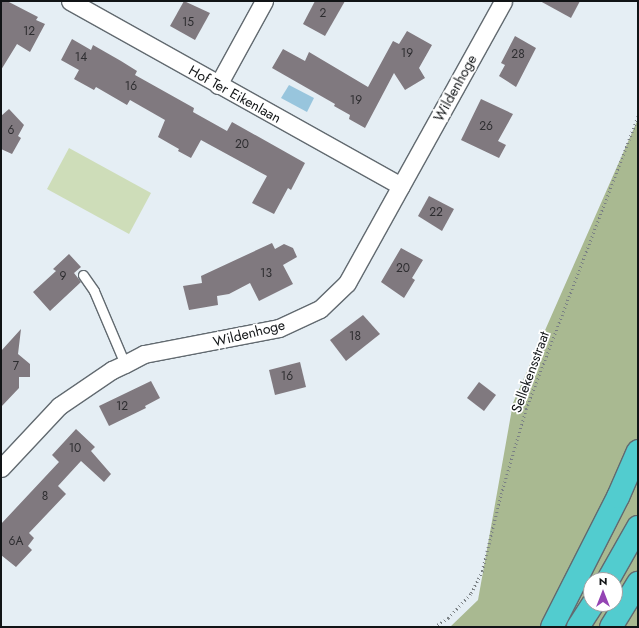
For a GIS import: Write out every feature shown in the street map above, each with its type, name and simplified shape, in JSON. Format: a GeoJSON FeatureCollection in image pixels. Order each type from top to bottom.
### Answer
{"type":"FeatureCollection","features":[{"type":"Feature","properties":{"kind":"highway"},"geometry":{"type":"LineString","coordinates":[[552,627],[618,497],[638,450]]}},
{"type":"Feature","properties":{"kind":"highway"},"geometry":{"type":"LineString","coordinates":[[613,572],[638,527]]}},
{"type":"Feature","properties":{"kind":"highway"},"geometry":{"type":"LineString","coordinates":[[611,627],[638,583]]}},
{"type":"Feature","properties":{"kind":"highway"},"geometry":{"type":"LineString","coordinates":[[578,627],[588,612]]}},
{"type":"Feature","properties":{"kind":"street","name":"Hof Ter Eikenlaan"},"geometry":{"type":"LineString","coordinates":[[70,1],[401,186]]}},
{"type":"Feature","properties":{"kind":"street"},"geometry":{"type":"LineString","coordinates":[[218,85],[264,1]]}},
{"type":"Feature","properties":{"kind":"street","name":"Wildenhoge"},"geometry":{"type":"LineString","coordinates":[[1,468],[60,406],[112,370],[144,354],[279,328],[320,309],[347,283],[503,1]]}},
{"type":"Feature","properties":{"kind":"lane"},"geometry":{"type":"LineString","coordinates":[[83,275],[94,291],[125,364]]}},
{"type":"Feature","properties":{"kind":"path","name":"Sellekensstraat"},"geometry":{"type":"LineString","coordinates":[[434,627],[448,618],[471,593],[482,571],[501,494],[526,409],[638,115]]}},
{"type":"Feature","properties":{"kind":"green space"},"geometry":{"type":"Polygon","coordinates":[[[638,119],[638,627],[450,627],[478,600],[513,403],[638,119]]]}},
{"type":"Feature","properties":{"kind":"green space"},"geometry":{"type":"Polygon","coordinates":[[[69,148],[151,193],[129,234],[47,189],[69,148]]]}},
{"type":"Feature","properties":{"kind":"water"},"geometry":{"type":"Polygon","coordinates":[[[289,85],[314,98],[307,112],[281,98],[289,85]]]}},
{"type":"Feature","properties":{"kind":"building"},"geometry":{"type":"Polygon","coordinates":[[[1,1],[7,1],[38,17],[36,20],[45,24],[30,52],[17,44],[1,70],[1,1]]]}},
{"type":"Feature","properties":{"kind":"building"},"geometry":{"type":"Polygon","coordinates":[[[184,1],[210,13],[195,40],[170,26],[184,1]]]}},
{"type":"Feature","properties":{"kind":"building"},"geometry":{"type":"Polygon","coordinates":[[[315,1],[345,1],[325,36],[303,24],[315,1]]]}},
{"type":"Feature","properties":{"kind":"building"},"geometry":{"type":"Polygon","coordinates":[[[540,1],[580,1],[571,18],[540,1]]]}},
{"type":"Feature","properties":{"kind":"building"},"geometry":{"type":"Polygon","coordinates":[[[407,31],[432,45],[419,68],[425,78],[405,90],[394,73],[365,128],[349,119],[350,115],[334,106],[335,104],[272,68],[283,49],[305,61],[309,52],[368,87],[393,41],[399,44],[407,31]]]}},
{"type":"Feature","properties":{"kind":"building"},"geometry":{"type":"Polygon","coordinates":[[[515,36],[536,48],[516,87],[499,76],[505,65],[501,63],[515,36]]]}},
{"type":"Feature","properties":{"kind":"building"},"geometry":{"type":"Polygon","coordinates":[[[72,39],[91,50],[93,45],[121,61],[137,71],[135,75],[194,108],[193,112],[227,131],[232,122],[305,163],[291,190],[288,188],[274,214],[252,203],[267,176],[201,140],[191,158],[158,137],[165,120],[130,100],[127,105],[96,87],[94,90],[74,79],[79,70],[61,60],[72,39]]]}},
{"type":"Feature","properties":{"kind":"building"},"geometry":{"type":"Polygon","coordinates":[[[481,99],[513,114],[498,141],[506,145],[499,158],[461,140],[481,99]]]}},
{"type":"Feature","properties":{"kind":"building"},"geometry":{"type":"Polygon","coordinates":[[[9,109],[24,125],[18,136],[21,138],[12,154],[1,149],[1,116],[9,109]]]}},
{"type":"Feature","properties":{"kind":"building"},"geometry":{"type":"Polygon","coordinates":[[[429,196],[454,209],[442,231],[418,216],[429,196]]]}},
{"type":"Feature","properties":{"kind":"building"},"geometry":{"type":"Polygon","coordinates":[[[272,243],[275,249],[284,244],[293,248],[297,257],[283,265],[293,284],[259,301],[250,283],[229,294],[217,296],[218,305],[189,310],[183,286],[202,283],[201,276],[272,243]]]}},
{"type":"Feature","properties":{"kind":"building"},"geometry":{"type":"Polygon","coordinates":[[[401,248],[423,260],[412,278],[415,280],[404,298],[381,282],[401,248]]]}},
{"type":"Feature","properties":{"kind":"building"},"geometry":{"type":"Polygon","coordinates":[[[69,254],[81,267],[74,273],[81,282],[50,311],[33,292],[56,271],[53,269],[69,254]]]}},
{"type":"Feature","properties":{"kind":"building"},"geometry":{"type":"Polygon","coordinates":[[[363,315],[380,334],[346,361],[330,340],[363,315]]]}},
{"type":"Feature","properties":{"kind":"building"},"geometry":{"type":"Polygon","coordinates":[[[21,329],[18,354],[30,364],[30,377],[19,377],[19,388],[1,407],[1,351],[21,329]]]}},
{"type":"Feature","properties":{"kind":"building"},"geometry":{"type":"Polygon","coordinates":[[[300,362],[306,387],[275,395],[269,370],[300,362]]]}},
{"type":"Feature","properties":{"kind":"building"},"geometry":{"type":"Polygon","coordinates":[[[151,381],[160,398],[145,406],[146,408],[109,426],[99,406],[151,381]]]}},
{"type":"Feature","properties":{"kind":"building"},"geometry":{"type":"Polygon","coordinates":[[[479,382],[496,395],[484,411],[467,398],[479,382]]]}},
{"type":"Feature","properties":{"kind":"building"},"geometry":{"type":"Polygon","coordinates":[[[76,429],[95,447],[91,451],[111,474],[104,482],[81,461],[58,486],[66,494],[29,533],[34,538],[28,546],[32,550],[16,567],[1,555],[1,524],[59,462],[52,455],[76,429]]]}}]}
